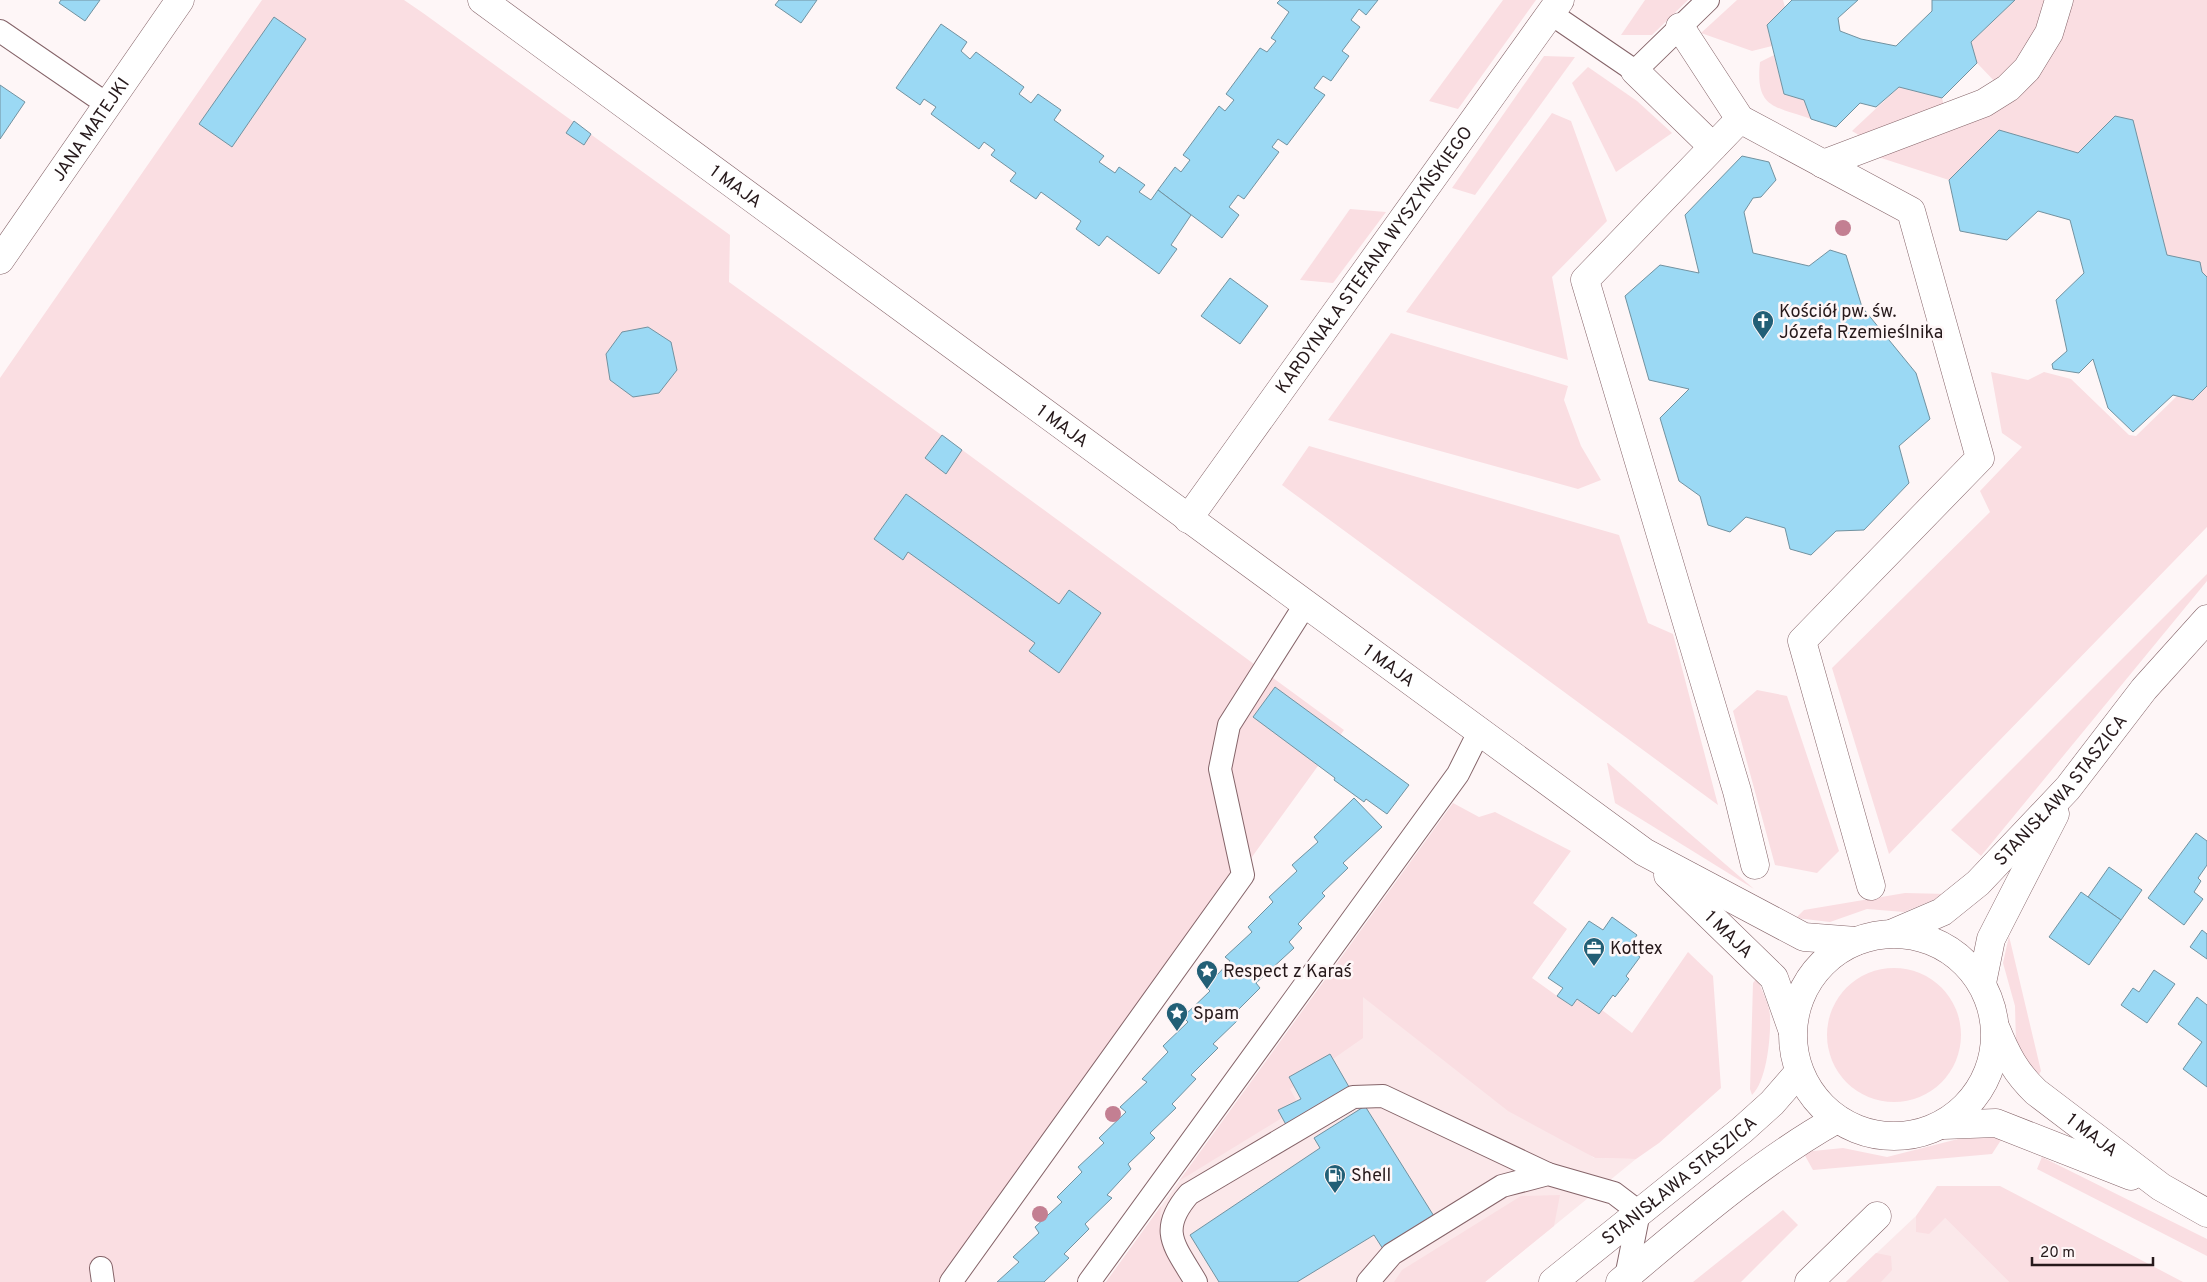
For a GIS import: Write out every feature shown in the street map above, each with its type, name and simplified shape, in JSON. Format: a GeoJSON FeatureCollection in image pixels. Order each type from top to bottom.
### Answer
{"type":"FeatureCollection","features":[{"type":"Feature","properties":{"kind":"street","name":"JANA MATEJKI"},"geometry":{"type":"LineString","coordinates":[[0,260],[180,0]]}},
{"type":"Feature","properties":{"kind":"street","name":"1 MAJA"},"geometry":{"type":"LineString","coordinates":[[482,0],[1644,852],[1804,937],[1856,941]]}},
{"type":"Feature","properties":{"kind":"street"},"geometry":{"type":"LineString","coordinates":[[1823,164],[1984,103],[2008,88],[2027,69],[2049,33],[2059,0]]}},
{"type":"Feature","properties":{"kind":"street","name":"KARDYNAŁA STEFANA WYSZYŃSKIEGO"},"geometry":{"type":"LineString","coordinates":[[1188,519],[1555,7]]}},
{"type":"Feature","properties":{"kind":"street"},"geometry":{"type":"LineString","coordinates":[[1680,27],[1740,119],[1911,212],[1980,458],[1802,641],[1871,886]]}},
{"type":"Feature","properties":{"kind":"street"},"geometry":{"type":"LineString","coordinates":[[1635,70],[1713,147]]}},
{"type":"Feature","properties":{"kind":"street"},"geometry":{"type":"LineString","coordinates":[[1740,119],[1585,280],[1737,791],[1755,865]]}},
{"type":"Feature","properties":{"kind":"street","name":"STANISŁAWA STASZICA"},"geometry":{"type":"LineString","coordinates":[[1891,933],[1942,912],[1978,883],[2068,788],[2144,689],[2207,619]]}},
{"type":"Feature","properties":{"kind":"street"},"geometry":{"type":"LineString","coordinates":[[1982,983],[1991,939],[2068,788]]}},
{"type":"Feature","properties":{"kind":"street","name":"1 MAJA"},"geometry":{"type":"LineString","coordinates":[[1644,852],[1774,978],[1793,1031]]}},
{"type":"Feature","properties":{"kind":"street"},"geometry":{"type":"LineString","coordinates":[[1891,933],[1918,936],[1943,946],[1965,962],[1982,983],[1992,1005],[1996,1029],[1994,1058],[1984,1085],[1966,1108],[1943,1125],[1916,1135],[1889,1137],[1861,1132],[1837,1119],[1814,1098],[1799,1072],[1794,1052],[1793,1031],[1798,1002],[1811,976],[1831,955],[1856,941],[1891,933]]}},
{"type":"Feature","properties":{"kind":"street","name":"1 MAJA"},"geometry":{"type":"LineString","coordinates":[[1996,1029],[2007,1056],[2020,1077],[2036,1092],[2161,1187],[2207,1214]]}},
{"type":"Feature","properties":{"kind":"street","name":"STANISŁAWA STASZICA"},"geometry":{"type":"LineString","coordinates":[[1553,1282],[1742,1130],[1772,1103],[1799,1072]]}},
{"type":"Feature","properties":{"kind":"street"},"geometry":{"type":"LineString","coordinates":[[1623,1280],[1768,1163],[1802,1138],[1837,1119]]}},
{"type":"Feature","properties":{"kind":"street","name":"1 MAJA"},"geometry":{"type":"LineString","coordinates":[[1943,1125],[1996,1124],[2161,1187]]}},
{"type":"Feature","properties":{"kind":"street"},"geometry":{"type":"LineString","coordinates":[[1810,1282],[1877,1216]]}},
{"type":"Feature","properties":{"kind":"lane"},"geometry":{"type":"LineString","coordinates":[[1555,7],[1635,70],[1708,0]]}},
{"type":"Feature","properties":{"kind":"lane"},"geometry":{"type":"LineString","coordinates":[[0,31],[108,105]]}},
{"type":"Feature","properties":{"kind":"lane"},"geometry":{"type":"LineString","coordinates":[[951,1282],[1243,875],[1220,769],[1229,725],[1305,605]]}},
{"type":"Feature","properties":{"kind":"lane"},"geometry":{"type":"LineString","coordinates":[[1089,1282],[1458,774],[1478,732]]}},
{"type":"Feature","properties":{"kind":"lane"},"geometry":{"type":"LineString","coordinates":[[1196,1282],[1174,1244],[1170,1227],[1176,1209],[1189,1194],[1353,1097],[1383,1096],[1548,1174],[1614,1193],[1639,1212],[1623,1280]]}},
{"type":"Feature","properties":{"kind":"lane"},"geometry":{"type":"LineString","coordinates":[[1368,1282],[1392,1254],[1502,1186],[1548,1174]]}},
{"type":"Feature","properties":{"kind":"shaded area"},"geometry":{"type":"Polygon","coordinates":[[[262,0],[404,0],[730,235],[729,282],[965,452],[1344,730],[944,1282],[0,1282],[0,378],[262,0]]]}},
{"type":"Feature","properties":{"kind":"shaded area"},"geometry":{"type":"Polygon","coordinates":[[[1503,0],[1536,0],[1458,109],[1429,101],[1503,0]]]}},
{"type":"Feature","properties":{"kind":"shaded area"},"geometry":{"type":"Polygon","coordinates":[[[1645,0],[1688,0],[1652,35],[1621,35],[1645,0]]]}},
{"type":"Feature","properties":{"kind":"shaded area"},"geometry":{"type":"Polygon","coordinates":[[[1737,0],[1783,0],[1785,7],[1767,25],[1772,46],[1752,51],[1701,33],[1737,0]]]}},
{"type":"Feature","properties":{"kind":"shaded area"},"geometry":{"type":"Polygon","coordinates":[[[2015,0],[2045,0],[2036,34],[1999,86],[1977,63],[1971,42],[2015,0]]]}},
{"type":"Feature","properties":{"kind":"shaded area"},"geometry":{"type":"Polygon","coordinates":[[[2070,0],[2207,0],[2207,277],[2202,272],[2199,262],[2167,255],[2133,120],[2115,116],[2078,153],[1999,131],[1949,180],[1875,156],[1998,111],[2018,96],[2070,0]]]}},
{"type":"Feature","properties":{"kind":"shaded area"},"geometry":{"type":"Polygon","coordinates":[[[1774,55],[1784,94],[1804,100],[1811,119],[1778,108],[1764,97],[1759,77],[1760,62],[1774,55]]]}},
{"type":"Feature","properties":{"kind":"shaded area"},"geometry":{"type":"Polygon","coordinates":[[[1544,56],[1575,57],[1475,195],[1452,188],[1544,56]]]}},
{"type":"Feature","properties":{"kind":"shaded area"},"geometry":{"type":"Polygon","coordinates":[[[1588,67],[1637,101],[1672,133],[1616,172],[1572,83],[1588,67]]]}},
{"type":"Feature","properties":{"kind":"shaded area"},"geometry":{"type":"Polygon","coordinates":[[[1899,87],[1942,98],[1944,106],[1864,138],[1852,131],[1899,87]]]}},
{"type":"Feature","properties":{"kind":"shaded area"},"geometry":{"type":"Polygon","coordinates":[[[1552,113],[1571,121],[1607,221],[1552,277],[1568,360],[1406,312],[1552,113]]]}},
{"type":"Feature","properties":{"kind":"shaded area"},"geometry":{"type":"Polygon","coordinates":[[[1350,209],[1386,212],[1333,283],[1300,280],[1350,209]]]}},
{"type":"Feature","properties":{"kind":"shaded area"},"geometry":{"type":"Polygon","coordinates":[[[1391,333],[1568,386],[1564,400],[1581,446],[1601,480],[1578,489],[1328,420],[1391,333]]]}},
{"type":"Feature","properties":{"kind":"shaded area"},"geometry":{"type":"Polygon","coordinates":[[[1991,372],[2028,380],[2044,372],[2071,379],[2129,435],[2136,436],[2177,396],[2193,400],[2207,386],[2207,527],[1889,854],[1832,668],[1990,512],[1980,491],[2022,447],[2002,433],[1991,372]]]}},
{"type":"Feature","properties":{"kind":"shaded area"},"geometry":{"type":"Polygon","coordinates":[[[1309,446],[1619,535],[1648,623],[1673,634],[1718,805],[1282,485],[1309,446]]]}},
{"type":"Feature","properties":{"kind":"shaded area"},"geometry":{"type":"Polygon","coordinates":[[[2207,574],[2207,581],[1981,856],[1951,830],[2207,574]]]}},
{"type":"Feature","properties":{"kind":"shaded area"},"geometry":{"type":"Polygon","coordinates":[[[1757,690],[1787,696],[1839,851],[1817,873],[1775,865],[1733,711],[1757,690]]]}},
{"type":"Feature","properties":{"kind":"shaded area"},"geometry":{"type":"Polygon","coordinates":[[[1608,763],[1754,889],[1615,803],[1608,763]]]}},
{"type":"Feature","properties":{"kind":"shaded area"},"geometry":{"type":"Polygon","coordinates":[[[1453,803],[1479,817],[1495,812],[1571,851],[1533,903],[1567,929],[1532,978],[1571,1006],[1577,999],[1599,1014],[1602,1010],[1632,1033],[1688,952],[1713,976],[1721,1088],[1659,1143],[1636,1159],[1595,1158],[1508,1111],[1363,997],[1363,1038],[1290,1089],[1300,1107],[1179,1181],[1453,803]]]}},
{"type":"Feature","properties":{"kind":"shaded area"},"geometry":{"type":"Polygon","coordinates":[[[1905,893],[1948,894],[1904,912],[1867,909],[1830,922],[1796,918],[1804,910],[1905,893]]]}},
{"type":"Feature","properties":{"kind":"shaded area"},"geometry":{"type":"Polygon","coordinates":[[[2009,936],[2041,1071],[2037,1078],[2016,1044],[2015,1006],[2003,963],[2009,936]]]}},
{"type":"Feature","properties":{"kind":"shaded area"},"geometry":{"type":"Polygon","coordinates":[[[1894,968],[1920,973],[1942,987],[1956,1009],[1961,1035],[1956,1061],[1942,1083],[1920,1097],[1894,1102],[1868,1097],[1846,1083],[1832,1061],[1827,1035],[1832,1009],[1846,987],[1868,973],[1894,968]]]}},
{"type":"Feature","properties":{"kind":"shaded area"},"geometry":{"type":"Polygon","coordinates":[[[1331,972],[1594,1158],[1636,1159],[1485,1282],[1106,1282],[1331,972]]]}},
{"type":"Feature","properties":{"kind":"shaded area"},"geometry":{"type":"Polygon","coordinates":[[[1757,978],[1767,1001],[1770,1015],[1770,1034],[1765,1069],[1752,1095],[1750,1089],[1753,983],[1757,978]]]}},
{"type":"Feature","properties":{"kind":"shaded area"},"geometry":{"type":"Polygon","coordinates":[[[2003,1137],[1992,1154],[1813,1170],[1803,1152],[1843,1148],[1887,1157],[1958,1139],[2003,1137]]]}},
{"type":"Feature","properties":{"kind":"shaded area"},"geometry":{"type":"Polygon","coordinates":[[[2042,1157],[2207,1239],[2207,1256],[2037,1169],[2042,1157]]]}},
{"type":"Feature","properties":{"kind":"shaded area"},"geometry":{"type":"Polygon","coordinates":[[[1937,1186],[2000,1186],[2183,1282],[2009,1282],[1945,1218],[1929,1234],[1916,1232],[1916,1216],[1937,1186]]]}},
{"type":"Feature","properties":{"kind":"shaded area"},"geometry":{"type":"Polygon","coordinates":[[[1560,1195],[1554,1226],[1485,1282],[1394,1282],[1402,1270],[1521,1196],[1560,1195]]]}},
{"type":"Feature","properties":{"kind":"shaded area"},"geometry":{"type":"Polygon","coordinates":[[[1161,1206],[1161,1226],[1165,1246],[1183,1282],[1106,1282],[1161,1206]]]}},
{"type":"Feature","properties":{"kind":"shaded area"},"geometry":{"type":"Polygon","coordinates":[[[1783,1210],[1798,1225],[1741,1282],[1693,1282],[1783,1210]]]}},
{"type":"Feature","properties":{"kind":"shaded area"},"geometry":{"type":"Polygon","coordinates":[[[1916,1216],[1945,1218],[2009,1282],[1846,1282],[1916,1216]]]}},
{"type":"Feature","properties":{"kind":"shaded area"},"geometry":{"type":"Polygon","coordinates":[[[1876,1253],[1891,1256],[1892,1270],[1881,1282],[1846,1282],[1876,1253]]]}},
{"type":"Feature","properties":{"kind":"building"},"geometry":{"type":"Polygon","coordinates":[[[61,0],[100,0],[85,21],[59,3],[61,0]]]}},
{"type":"Feature","properties":{"kind":"building"},"geometry":{"type":"Polygon","coordinates":[[[779,0],[817,0],[801,23],[775,5],[779,0]]]}},
{"type":"Feature","properties":{"kind":"building"},"geometry":{"type":"Polygon","coordinates":[[[1280,0],[1378,0],[1366,15],[1359,9],[1351,20],[1360,27],[1342,51],[1349,56],[1331,81],[1323,76],[1314,88],[1325,95],[1287,145],[1278,139],[1272,147],[1279,152],[1244,199],[1238,195],[1229,207],[1239,215],[1222,238],[1158,190],[1175,167],[1181,172],[1190,160],[1183,155],[1219,106],[1225,111],[1234,100],[1226,94],[1260,48],[1267,52],[1276,41],[1271,38],[1289,12],[1277,3],[1280,0]]]}},
{"type":"Feature","properties":{"kind":"building"},"geometry":{"type":"Polygon","coordinates":[[[1792,0],[1858,0],[1838,18],[1840,31],[1861,39],[1896,46],[1932,11],[1932,0],[2015,0],[1971,42],[1977,63],[1942,98],[1899,87],[1876,107],[1860,103],[1836,127],[1811,119],[1804,100],[1784,94],[1767,25],[1792,0]]]}},
{"type":"Feature","properties":{"kind":"building"},"geometry":{"type":"Polygon","coordinates":[[[274,17],[306,39],[232,147],[199,124],[274,17]]]}},
{"type":"Feature","properties":{"kind":"building"},"geometry":{"type":"Polygon","coordinates":[[[941,24],[967,42],[961,51],[970,59],[976,52],[1024,87],[1019,94],[1031,103],[1038,94],[1061,110],[1054,120],[1104,156],[1099,162],[1115,173],[1119,167],[1145,185],[1139,192],[1151,200],[1158,190],[1191,215],[1171,245],[1177,249],[1159,274],[1107,236],[1099,246],[1076,229],[1081,221],[1041,192],[1036,199],[1010,181],[1016,173],[991,155],[995,150],[984,142],[979,149],[931,114],[936,107],[924,99],[920,105],[896,88],[941,24]]]}},
{"type":"Feature","properties":{"kind":"building"},"geometry":{"type":"Polygon","coordinates":[[[0,85],[25,102],[0,139],[0,85]]]}},
{"type":"Feature","properties":{"kind":"building"},"geometry":{"type":"Polygon","coordinates":[[[2115,116],[2133,120],[2167,255],[2200,262],[2202,272],[2207,277],[2207,386],[2193,400],[2173,395],[2133,432],[2108,408],[2093,359],[2079,373],[2053,369],[2052,364],[2067,351],[2056,300],[2084,273],[2070,220],[2038,211],[2007,240],[1960,231],[1949,180],[1999,130],[2078,153],[2115,116]]]}},
{"type":"Feature","properties":{"kind":"building"},"geometry":{"type":"Polygon","coordinates":[[[574,121],[591,134],[584,145],[566,133],[574,121]]]}},
{"type":"Feature","properties":{"kind":"building","name":"Kościół pw. św. Józefa Rzemieślnika"},"geometry":{"type":"Polygon","coordinates":[[[1742,156],[1769,162],[1776,180],[1761,197],[1753,198],[1744,212],[1753,253],[1809,266],[1830,250],[1846,255],[1862,307],[1916,373],[1930,419],[1899,446],[1909,483],[1864,530],[1836,531],[1811,555],[1790,549],[1785,528],[1746,517],[1730,532],[1708,525],[1700,496],[1679,481],[1660,418],[1689,389],[1649,380],[1625,296],[1660,265],[1699,273],[1685,215],[1742,156]]]}},
{"type":"Feature","properties":{"kind":"building"},"geometry":{"type":"Polygon","coordinates":[[[1230,278],[1268,306],[1240,344],[1201,316],[1230,278]]]}},
{"type":"Feature","properties":{"kind":"building"},"geometry":{"type":"Polygon","coordinates":[[[648,327],[671,342],[677,370],[659,393],[633,397],[610,380],[606,354],[622,332],[648,327]]]}},
{"type":"Feature","properties":{"kind":"building"},"geometry":{"type":"Polygon","coordinates":[[[942,435],[962,450],[946,474],[925,458],[942,435]]]}},
{"type":"Feature","properties":{"kind":"building"},"geometry":{"type":"Polygon","coordinates":[[[906,494],[1059,604],[1069,590],[1101,613],[1059,673],[1029,651],[1035,643],[908,552],[903,560],[874,539],[906,494]]]}},
{"type":"Feature","properties":{"kind":"building"},"geometry":{"type":"Polygon","coordinates":[[[1275,687],[1409,785],[1387,814],[1366,799],[1364,802],[1253,717],[1275,687]]]}},
{"type":"Feature","properties":{"kind":"building"},"geometry":{"type":"Polygon","coordinates":[[[1354,798],[1382,827],[1343,863],[1348,868],[1322,893],[1325,896],[1298,924],[1302,928],[1289,942],[1294,948],[1256,983],[1260,988],[1234,1014],[1239,1019],[1213,1044],[1218,1048],[1191,1075],[1196,1079],[1172,1104],[1176,1108],[1150,1133],[1155,1138],[1128,1164],[1131,1169],[1107,1195],[1112,1198],[1085,1224],[1089,1229],[1064,1254],[1069,1258],[1044,1282],[997,1282],[1019,1262],[1013,1257],[1039,1233],[1035,1227],[1062,1202],[1057,1197],[1082,1172],[1078,1167],[1104,1143],[1099,1138],[1126,1112],[1120,1107],[1147,1082],[1142,1079],[1168,1052],[1163,1046],[1188,1022],[1183,1017],[1210,991],[1206,987],[1230,961],[1225,957],[1252,932],[1248,927],[1273,902],[1269,897],[1297,871],[1292,865],[1318,842],[1314,837],[1354,798]]]}},
{"type":"Feature","properties":{"kind":"building"},"geometry":{"type":"Polygon","coordinates":[[[2196,833],[2207,841],[2207,865],[2198,878],[2201,881],[2194,892],[2203,899],[2184,925],[2148,898],[2196,833]]]}},
{"type":"Feature","properties":{"kind":"building"},"geometry":{"type":"Polygon","coordinates":[[[2109,867],[2142,890],[2121,920],[2088,897],[2109,867]]]}},
{"type":"Feature","properties":{"kind":"building"},"geometry":{"type":"Polygon","coordinates":[[[2081,892],[2121,920],[2089,965],[2049,937],[2081,892]]]}},
{"type":"Feature","properties":{"kind":"building","name":"Kottex"},"geometry":{"type":"Polygon","coordinates":[[[1612,917],[1637,935],[1628,948],[1640,957],[1626,976],[1629,979],[1615,997],[1613,995],[1599,1014],[1577,999],[1572,1006],[1557,996],[1563,988],[1548,978],[1589,921],[1603,930],[1612,917]]]}},
{"type":"Feature","properties":{"kind":"building"},"geometry":{"type":"Polygon","coordinates":[[[2202,930],[2207,934],[2207,959],[2190,947],[2202,930]]]}},
{"type":"Feature","properties":{"kind":"building"},"geometry":{"type":"Polygon","coordinates":[[[2154,970],[2175,984],[2147,1023],[2121,1005],[2133,988],[2139,992],[2154,970]]]}},
{"type":"Feature","properties":{"kind":"building"},"geometry":{"type":"Polygon","coordinates":[[[2197,997],[2207,1005],[2207,1087],[2183,1069],[2202,1042],[2178,1024],[2197,997]]]}},
{"type":"Feature","properties":{"kind":"building"},"geometry":{"type":"Polygon","coordinates":[[[1330,1054],[1360,1106],[1296,1143],[1278,1110],[1301,1099],[1289,1077],[1330,1054]]]}},
{"type":"Feature","properties":{"kind":"building","name":"Shell"},"geometry":{"type":"Polygon","coordinates":[[[1365,1106],[1437,1221],[1383,1249],[1374,1235],[1297,1282],[1219,1282],[1190,1235],[1320,1148],[1314,1138],[1365,1106]]]}},
{"type":"Feature","properties":{"kind":"place","name":"Kościół pw. św. Józefa Rzemieślnika"},"geometry":{"type":"Point","coordinates":[1763,340]}},
{"type":"Feature","properties":{"kind":"place","name":"Kottex"},"geometry":{"type":"Point","coordinates":[1594,967]}},
{"type":"Feature","properties":{"kind":"place","name":"Respect z Karaś"},"geometry":{"type":"Point","coordinates":[1207,990]}},
{"type":"Feature","properties":{"kind":"place","name":"Spam"},"geometry":{"type":"Point","coordinates":[1177,1032]}},
{"type":"Feature","properties":{"kind":"place","name":"Shell"},"geometry":{"type":"Point","coordinates":[1335,1194]}}]}
